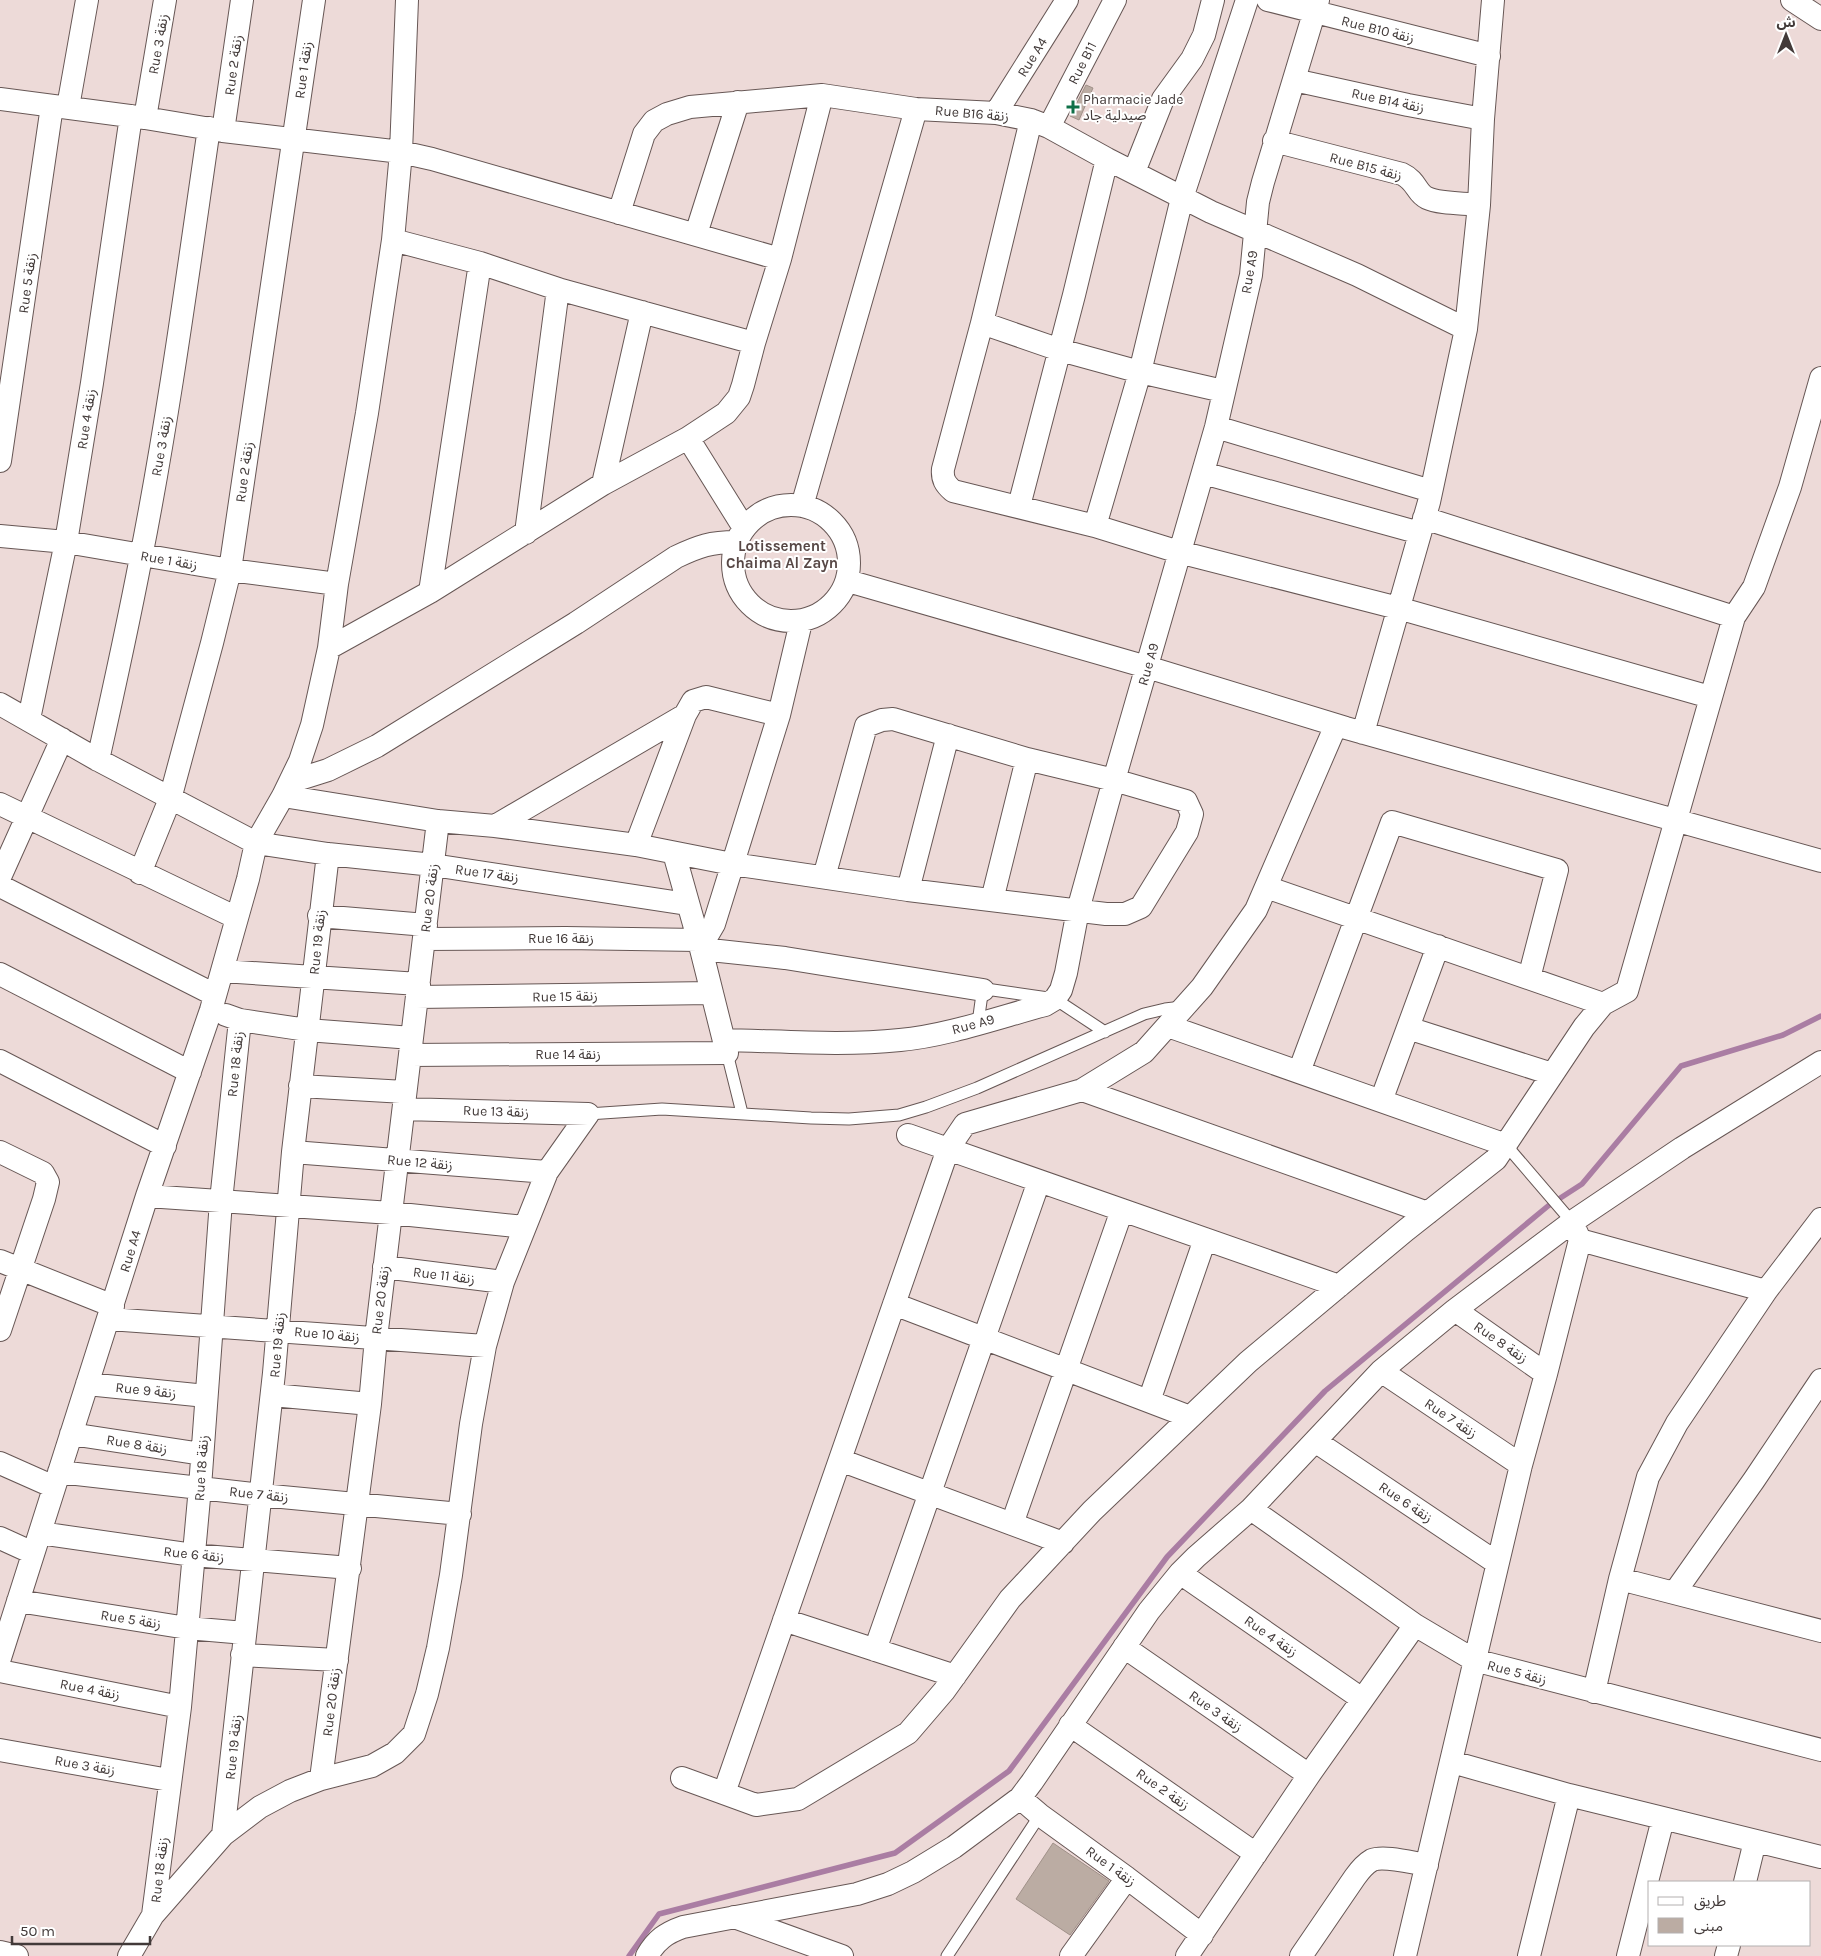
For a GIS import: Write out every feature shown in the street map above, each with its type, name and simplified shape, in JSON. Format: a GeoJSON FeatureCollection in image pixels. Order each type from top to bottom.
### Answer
{"type":"FeatureCollection","features":[{"type":"Feature","properties":{"kind":"street"},"geometry":{"type":"LineString","coordinates":[[60,107],[87,0]]}},
{"type":"Feature","properties":{"kind":"street","name":"Rue 3 زنقة"},"geometry":{"type":"LineString","coordinates":[[138,117],[165,0]]}},
{"type":"Feature","properties":{"kind":"street","name":"Rue 2 زنقة"},"geometry":{"type":"LineString","coordinates":[[216,129],[242,0]]}},
{"type":"Feature","properties":{"kind":"street","name":"Rue 1 زنقة"},"geometry":{"type":"LineString","coordinates":[[293,139],[314,0]]}},
{"type":"Feature","properties":{"kind":"street","name":"Rue A4"},"geometry":{"type":"LineString","coordinates":[[0,1658],[147,1196],[213,1003],[256,843],[300,761],[312,725],[329,648],[337,584],[367,413],[393,240],[402,152],[406,0]]}},
{"type":"Feature","properties":{"kind":"street","name":"Rue A4"},"geometry":{"type":"LineString","coordinates":[[996,114],[1067,0]]}},
{"type":"Feature","properties":{"kind":"street","name":"Rue B11"},"geometry":{"type":"LineString","coordinates":[[1019,506],[953,490],[944,482],[942,476],[982,322],[1040,123],[1115,0]]}},
{"type":"Feature","properties":{"kind":"street"},"geometry":{"type":"LineString","coordinates":[[1134,172],[1162,99],[1192,59],[1204,35],[1213,0]]}},
{"type":"Feature","properties":{"kind":"street"},"geometry":{"type":"LineString","coordinates":[[1095,526],[1140,372],[1182,198],[1247,0]]}},
{"type":"Feature","properties":{"kind":"street","name":"Rue B10 زنقة"},"geometry":{"type":"LineString","coordinates":[[1268,0],[1316,6],[1489,56]]}},
{"type":"Feature","properties":{"kind":"street"},"geometry":{"type":"LineString","coordinates":[[1363,733],[1431,491],[1466,329],[1479,205],[1483,119],[1493,0]]}},
{"type":"Feature","properties":{"kind":"street"},"geometry":{"type":"LineString","coordinates":[[1792,0],[1821,18]]}},
{"type":"Feature","properties":{"kind":"street","name":"Rue A9"},"geometry":{"type":"LineString","coordinates":[[725,1047],[869,1042],[929,1036],[1046,1005],[1055,999],[1061,990],[1078,910],[1216,427],[1251,275],[1258,202],[1274,142],[1316,6]]}},
{"type":"Feature","properties":{"kind":"street","name":"Rue B14 زنقة"},"geometry":{"type":"LineString","coordinates":[[1294,80],[1483,119]]}},
{"type":"Feature","properties":{"kind":"street"},"geometry":{"type":"LineString","coordinates":[[329,648],[430,592],[603,484],[688,438],[726,413],[739,397],[743,385],[780,259],[822,96]]}},
{"type":"Feature","properties":{"kind":"street","name":"Rue B16 زنقة"},"geometry":{"type":"LineString","coordinates":[[619,212],[644,134],[654,121],[666,114],[690,107],[822,96],[916,109],[996,114],[1040,123],[1182,198],[1357,275],[1466,329]]}},
{"type":"Feature","properties":{"kind":"street"},"geometry":{"type":"LineString","coordinates":[[0,98],[216,129],[402,152],[780,259]]}},
{"type":"Feature","properties":{"kind":"street"},"geometry":{"type":"LineString","coordinates":[[696,234],[738,102]]}},
{"type":"Feature","properties":{"kind":"street","name":"Rue 5 زنقة"},"geometry":{"type":"LineString","coordinates":[[0,461],[60,107]]}},
{"type":"Feature","properties":{"kind":"street"},"geometry":{"type":"LineString","coordinates":[[802,506],[916,109]]}},
{"type":"Feature","properties":{"kind":"street","name":"Rue 4 زنقة"},"geometry":{"type":"LineString","coordinates":[[29,719],[66,542],[138,117]]}},
{"type":"Feature","properties":{"kind":"street","name":"Rue 3 زنقة"},"geometry":{"type":"LineString","coordinates":[[98,760],[142,555],[216,129]]}},
{"type":"Feature","properties":{"kind":"street","name":"Rue 2 زنقة"},"geometry":{"type":"LineString","coordinates":[[140,873],[170,799],[230,570],[293,139]]}},
{"type":"Feature","properties":{"kind":"street","name":"Rue B15 زنقة"},"geometry":{"type":"LineString","coordinates":[[1274,142],[1402,174],[1411,178],[1420,192],[1427,198],[1479,205]]}},
{"type":"Feature","properties":{"kind":"street"},"geometry":{"type":"LineString","coordinates":[[1107,159],[1019,506],[1095,526],[1179,552],[1398,608],[1710,697]]}},
{"type":"Feature","properties":{"kind":"street"},"geometry":{"type":"LineString","coordinates":[[393,240],[480,263],[558,289],[754,343]]}},
{"type":"Feature","properties":{"kind":"street"},"geometry":{"type":"LineString","coordinates":[[430,592],[480,263]]}},
{"type":"Feature","properties":{"kind":"street"},"geometry":{"type":"LineString","coordinates":[[526,533],[558,289]]}},
{"type":"Feature","properties":{"kind":"street"},"geometry":{"type":"LineString","coordinates":[[603,484],[642,312]]}},
{"type":"Feature","properties":{"kind":"street"},"geometry":{"type":"LineString","coordinates":[[982,322],[1060,350],[1140,372],[1223,390]]}},
{"type":"Feature","properties":{"kind":"street"},"geometry":{"type":"LineString","coordinates":[[682,1778],[756,1804],[798,1799],[908,1733],[955,1676],[1010,1599],[1092,1511],[1248,1362],[1496,1159],[1584,1027],[1603,1004],[1627,991],[1734,617],[1754,587],[1790,486],[1821,378]]}},
{"type":"Feature","properties":{"kind":"street"},"geometry":{"type":"LineString","coordinates":[[1216,427],[1431,491]]}},
{"type":"Feature","properties":{"kind":"street"},"geometry":{"type":"LineString","coordinates":[[688,438],[740,535]]}},
{"type":"Feature","properties":{"kind":"street"},"geometry":{"type":"LineString","coordinates":[[1203,473],[1422,526],[1734,617]]}},
{"type":"Feature","properties":{"kind":"street"},"geometry":{"type":"LineString","coordinates":[[786,505],[802,506],[821,512],[836,525],[846,542],[850,561],[848,581],[841,595],[830,608],[816,617],[800,622],[783,622],[766,617],[751,607],[740,593],[734,577],[732,559],[740,535],[755,517],[770,509],[786,505]]}},
{"type":"Feature","properties":{"kind":"street"},"geometry":{"type":"LineString","coordinates":[[286,789],[377,746],[576,623],[676,557],[694,549],[740,535]]}},
{"type":"Feature","properties":{"kind":"street","name":"Rue 1 زنقة"},"geometry":{"type":"LineString","coordinates":[[0,536],[66,542],[230,570],[337,584]]}},
{"type":"Feature","properties":{"kind":"street"},"geometry":{"type":"LineString","coordinates":[[848,581],[1147,667],[1363,733],[1821,861]]}},
{"type":"Feature","properties":{"kind":"street"},"geometry":{"type":"LineString","coordinates":[[700,944],[714,924],[779,714],[800,622]]}},
{"type":"Feature","properties":{"kind":"street"},"geometry":{"type":"LineString","coordinates":[[636,845],[685,715],[694,701],[706,698],[779,714]]}},
{"type":"Feature","properties":{"kind":"street","name":"Rue 17 زنقة"},"geometry":{"type":"LineString","coordinates":[[0,704],[98,760],[256,843],[328,854],[433,865],[687,904]]}},
{"type":"Feature","properties":{"kind":"street"},"geometry":{"type":"LineString","coordinates":[[495,826],[685,715]]}},
{"type":"Feature","properties":{"kind":"street"},"geometry":{"type":"LineString","coordinates":[[286,789],[438,821],[495,826],[636,845],[732,864],[908,890],[1106,914],[1133,912],[1141,907],[1188,832],[1192,814],[1186,801],[1114,780],[1027,759],[893,719],[882,720],[866,726],[824,877]]}},
{"type":"Feature","properties":{"kind":"street"},"geometry":{"type":"LineString","coordinates":[[724,1793],[948,1150],[965,1124],[1082,1090],[1144,1052],[1168,1026],[1202,987],[1256,910],[1336,725]]}},
{"type":"Feature","properties":{"kind":"street"},"geometry":{"type":"LineString","coordinates":[[908,890],[948,735]]}},
{"type":"Feature","properties":{"kind":"street"},"geometry":{"type":"LineString","coordinates":[[0,877],[62,739]]}},
{"type":"Feature","properties":{"kind":"street"},"geometry":{"type":"LineString","coordinates":[[992,900],[1027,759]]}},
{"type":"Feature","properties":{"kind":"street"},"geometry":{"type":"LineString","coordinates":[[0,804],[237,918]]}},
{"type":"Feature","properties":{"kind":"street","name":"Rue 20 زنقة"},"geometry":{"type":"LineString","coordinates":[[321,1779],[350,1568],[438,821]]}},
{"type":"Feature","properties":{"kind":"street"},"geometry":{"type":"LineString","coordinates":[[1299,1072],[1392,822],[1557,870],[1529,978]]}},
{"type":"Feature","properties":{"kind":"street"},"geometry":{"type":"LineString","coordinates":[[674,853],[687,904],[700,944],[725,1047]]}},
{"type":"Feature","properties":{"kind":"street","name":"Rue 19 زنقة"},"geometry":{"type":"LineString","coordinates":[[224,1835],[272,1396],[293,1152],[319,916],[328,854]]}},
{"type":"Feature","properties":{"kind":"street","name":"Rue 14 زنقة"},"geometry":{"type":"LineString","coordinates":[[0,886],[213,1003],[240,1020],[411,1047],[725,1047]]}},
{"type":"Feature","properties":{"kind":"street"},"geometry":{"type":"LineString","coordinates":[[1266,887],[1603,1004]]}},
{"type":"Feature","properties":{"kind":"street","name":"Rue 16 زنقة"},"geometry":{"type":"LineString","coordinates":[[319,916],[425,932],[700,944],[983,990]]}},
{"type":"Feature","properties":{"kind":"street"},"geometry":{"type":"LineString","coordinates":[[1381,1101],[1438,946]]}},
{"type":"Feature","properties":{"kind":"street","name":"Rue 15 زنقة"},"geometry":{"type":"LineString","coordinates":[[222,971],[313,978],[418,990],[712,993]]}},
{"type":"Feature","properties":{"kind":"street"},"geometry":{"type":"LineString","coordinates":[[0,974],[190,1072]]}},
{"type":"Feature","properties":{"kind":"street","name":"Rue 18 زنقة"},"geometry":{"type":"LineString","coordinates":[[154,1914],[169,1780],[180,1707],[200,1487],[221,1201],[240,1020]]}},
{"type":"Feature","properties":{"kind":"street"},"geometry":{"type":"LineString","coordinates":[[1168,1026],[1506,1145]]}},
{"type":"Feature","properties":{"kind":"street"},"geometry":{"type":"LineString","coordinates":[[1408,1028],[1552,1074]]}},
{"type":"Feature","properties":{"kind":"street"},"geometry":{"type":"LineString","coordinates":[[0,1061],[165,1146]]}},
{"type":"Feature","properties":{"kind":"street"},"geometry":{"type":"LineString","coordinates":[[647,1956],[660,1938],[668,1932],[683,1927],[857,1894],[888,1884],[913,1872],[954,1847],[1020,1798],[1149,1611],[1180,1573],[1251,1509],[1381,1371],[1455,1310],[1576,1231],[1682,1148],[1821,1062]]}},
{"type":"Feature","properties":{"kind":"street","name":"Rue 13 زنقة"},"geometry":{"type":"LineString","coordinates":[[300,1086],[405,1100],[588,1114]]}},
{"type":"Feature","properties":{"kind":"street"},"geometry":{"type":"LineString","coordinates":[[1082,1090],[1428,1213]]}},
{"type":"Feature","properties":{"kind":"street"},"geometry":{"type":"LineString","coordinates":[[129,1956],[154,1914],[224,1835],[260,1807],[290,1791],[321,1779],[372,1766],[395,1753],[414,1734],[427,1694],[438,1648],[460,1514],[471,1424],[485,1346],[503,1282],[548,1172],[588,1114]]}},
{"type":"Feature","properties":{"kind":"street"},"geometry":{"type":"LineString","coordinates":[[908,1135],[1339,1286]]}},
{"type":"Feature","properties":{"kind":"street"},"geometry":{"type":"LineString","coordinates":[[0,1152],[43,1173],[48,1182],[44,1199],[10,1265],[0,1330]]}},
{"type":"Feature","properties":{"kind":"street","name":"Rue 12 زنقة"},"geometry":{"type":"LineString","coordinates":[[293,1152],[548,1172]]}},
{"type":"Feature","properties":{"kind":"street"},"geometry":{"type":"LineString","coordinates":[[875,1650],[1039,1181]]}},
{"type":"Feature","properties":{"kind":"street"},"geometry":{"type":"LineString","coordinates":[[147,1196],[391,1213],[524,1227]]}},
{"type":"Feature","properties":{"kind":"street"},"geometry":{"type":"LineString","coordinates":[[1012,1524],[1122,1210]]}},
{"type":"Feature","properties":{"kind":"street"},"geometry":{"type":"LineString","coordinates":[[1594,1692],[1620,1579],[1648,1478],[1655,1463],[1677,1423],[1766,1291],[1813,1244],[1821,1220]]}},
{"type":"Feature","properties":{"kind":"street"},"geometry":{"type":"LineString","coordinates":[[1576,1231],[1766,1291]]}},
{"type":"Feature","properties":{"kind":"street"},"geometry":{"type":"LineString","coordinates":[[1405,1956],[1452,1762],[1497,1563],[1546,1374],[1576,1231]]}},
{"type":"Feature","properties":{"kind":"street"},"geometry":{"type":"LineString","coordinates":[[1149,1401],[1205,1239]]}},
{"type":"Feature","properties":{"kind":"street","name":"Rue 10 زنقة"},"geometry":{"type":"LineString","coordinates":[[10,1265],[111,1313],[211,1328],[278,1330],[485,1346]]}},
{"type":"Feature","properties":{"kind":"street","name":"Rue 11 زنقة"},"geometry":{"type":"LineString","coordinates":[[384,1268],[503,1282]]}},
{"type":"Feature","properties":{"kind":"street"},"geometry":{"type":"LineString","coordinates":[[894,1304],[1190,1417]]}},
{"type":"Feature","properties":{"kind":"street","name":"Rue 8 زنقة"},"geometry":{"type":"LineString","coordinates":[[1455,1310],[1546,1374]]}},
{"type":"Feature","properties":{"kind":"street","name":"Rue 7 زنقة"},"geometry":{"type":"LineString","coordinates":[[1381,1371],[1521,1465]]}},
{"type":"Feature","properties":{"kind":"street"},"geometry":{"type":"LineString","coordinates":[[1675,1592],[1754,1480],[1821,1380]]}},
{"type":"Feature","properties":{"kind":"street","name":"Rue 9 زنقة"},"geometry":{"type":"LineString","coordinates":[[87,1384],[206,1396]]}},
{"type":"Feature","properties":{"kind":"street"},"geometry":{"type":"LineString","coordinates":[[272,1396],[370,1404]]}},
{"type":"Feature","properties":{"kind":"street","name":"Rue 8 زنقة"},"geometry":{"type":"LineString","coordinates":[[71,1434],[202,1454]]}},
{"type":"Feature","properties":{"kind":"street","name":"Rue 6 زنقة"},"geometry":{"type":"LineString","coordinates":[[1315,1441],[1497,1563]]}},
{"type":"Feature","properties":{"kind":"street"},"geometry":{"type":"LineString","coordinates":[[840,1460],[1063,1543]]}},
{"type":"Feature","properties":{"kind":"street"},"geometry":{"type":"LineString","coordinates":[[0,1463],[57,1480]]}},
{"type":"Feature","properties":{"kind":"street","name":"Rue 7 زنقة"},"geometry":{"type":"LineString","coordinates":[[57,1480],[200,1487],[261,1495],[460,1514]]}},
{"type":"Feature","properties":{"kind":"street","name":"Rue 5 زنقة"},"geometry":{"type":"LineString","coordinates":[[1251,1509],[1415,1625],[1474,1660],[1821,1750]]}},
{"type":"Feature","properties":{"kind":"street"},"geometry":{"type":"LineString","coordinates":[[0,1538],[36,1543]]}},
{"type":"Feature","properties":{"kind":"street","name":"Rue 6 زنقة"},"geometry":{"type":"LineString","coordinates":[[36,1543],[350,1568]]}},
{"type":"Feature","properties":{"kind":"street","name":"Rue 4 زنقة"},"geometry":{"type":"LineString","coordinates":[[1180,1573],[1362,1699]]}},
{"type":"Feature","properties":{"kind":"street"},"geometry":{"type":"LineString","coordinates":[[1620,1579],[1821,1631]]}},
{"type":"Feature","properties":{"kind":"street","name":"Rue 5 زنقة"},"geometry":{"type":"LineString","coordinates":[[18,1601],[187,1628],[244,1644],[337,1660]]}},
{"type":"Feature","properties":{"kind":"street"},"geometry":{"type":"LineString","coordinates":[[784,1620],[955,1676]]}},
{"type":"Feature","properties":{"kind":"street"},"geometry":{"type":"LineString","coordinates":[[1187,1956],[1309,1775],[1415,1625]]}},
{"type":"Feature","properties":{"kind":"street","name":"Rue 3 زنقة"},"geometry":{"type":"LineString","coordinates":[[1124,1647],[1309,1775]]}},
{"type":"Feature","properties":{"kind":"street","name":"Rue 4 زنقة"},"geometry":{"type":"LineString","coordinates":[[0,1671],[180,1707]]}},
{"type":"Feature","properties":{"kind":"street","name":"Rue 2 زنقة"},"geometry":{"type":"LineString","coordinates":[[1070,1725],[1256,1854]]}},
{"type":"Feature","properties":{"kind":"street","name":"Rue 3 زنقة"},"geometry":{"type":"LineString","coordinates":[[0,1750],[169,1780]]}},
{"type":"Feature","properties":{"kind":"street"},"geometry":{"type":"LineString","coordinates":[[1452,1762],[1569,1795],[1821,1857]]}},
{"type":"Feature","properties":{"kind":"street"},"geometry":{"type":"LineString","coordinates":[[1529,1956],[1569,1795]]}},
{"type":"Feature","properties":{"kind":"street","name":"Rue 1 زنقة"},"geometry":{"type":"LineString","coordinates":[[1020,1798],[1040,1816],[1127,1878],[1202,1935]]}},
{"type":"Feature","properties":{"kind":"street"},"geometry":{"type":"LineString","coordinates":[[1628,1956],[1663,1818]]}},
{"type":"Feature","properties":{"kind":"street"},"geometry":{"type":"LineString","coordinates":[[1745,1881],[1756,1841]]}},
{"type":"Feature","properties":{"kind":"street"},"geometry":{"type":"LineString","coordinates":[[1301,1956],[1355,1877],[1370,1861],[1384,1858],[1427,1865]]}},
{"type":"Feature","properties":{"kind":"street"},"geometry":{"type":"LineString","coordinates":[[1071,1956],[1127,1878]]}},
{"type":"Feature","properties":{"kind":"street"},"geometry":{"type":"LineString","coordinates":[[733,1917],[842,1956]]}},
{"type":"Feature","properties":{"kind":"street"},"geometry":{"type":"LineString","coordinates":[[0,1952],[17,1956]]}},
{"type":"Feature","properties":{"kind":"lane"},"geometry":{"type":"LineString","coordinates":[[978,1023],[983,990],[1055,999],[1105,1032]]}},
{"type":"Feature","properties":{"kind":"lane"},"geometry":{"type":"LineString","coordinates":[[588,1114],[662,1109],[849,1119],[899,1115],[977,1088],[1144,1014],[1185,1007]]}},
{"type":"Feature","properties":{"kind":"lane"},"geometry":{"type":"LineString","coordinates":[[725,1047],[742,1113]]}},
{"type":"Feature","properties":{"kind":"lane"},"geometry":{"type":"LineString","coordinates":[[1506,1145],[1576,1231]]}},
{"type":"Feature","properties":{"kind":"lane"},"geometry":{"type":"LineString","coordinates":[[947,1956],[1040,1816]]}},
{"type":"Feature","properties":{"kind":"building"},"geometry":{"type":"Polygon","coordinates":[[[1086,85],[1093,88],[1079,120],[1070,116],[1086,85]]]}},
{"type":"Feature","properties":{"kind":"building"},"geometry":{"type":"Polygon","coordinates":[[[1053,1843],[1109,1881],[1070,1935],[1016,1899],[1053,1843]]]}},
{"type":"Feature","properties":{"kind":"waterway"},"geometry":{"type":"LineString","coordinates":[[629,1956],[659,1914],[895,1853],[1009,1771],[1167,1557],[1325,1391],[1548,1206],[1582,1184],[1681,1066],[1783,1035],[1821,1016]]}},
{"type":"Feature","properties":{"kind":"place","name":"Pharmacie Jade صيدلية جاد"},"geometry":{"type":"Point","coordinates":[1073,107]}},
{"type":"Feature","properties":{"kind":"district","name":"Lotissement Chaima Al Zayn"},"geometry":{"type":"Point","coordinates":[782,554]}}]}
